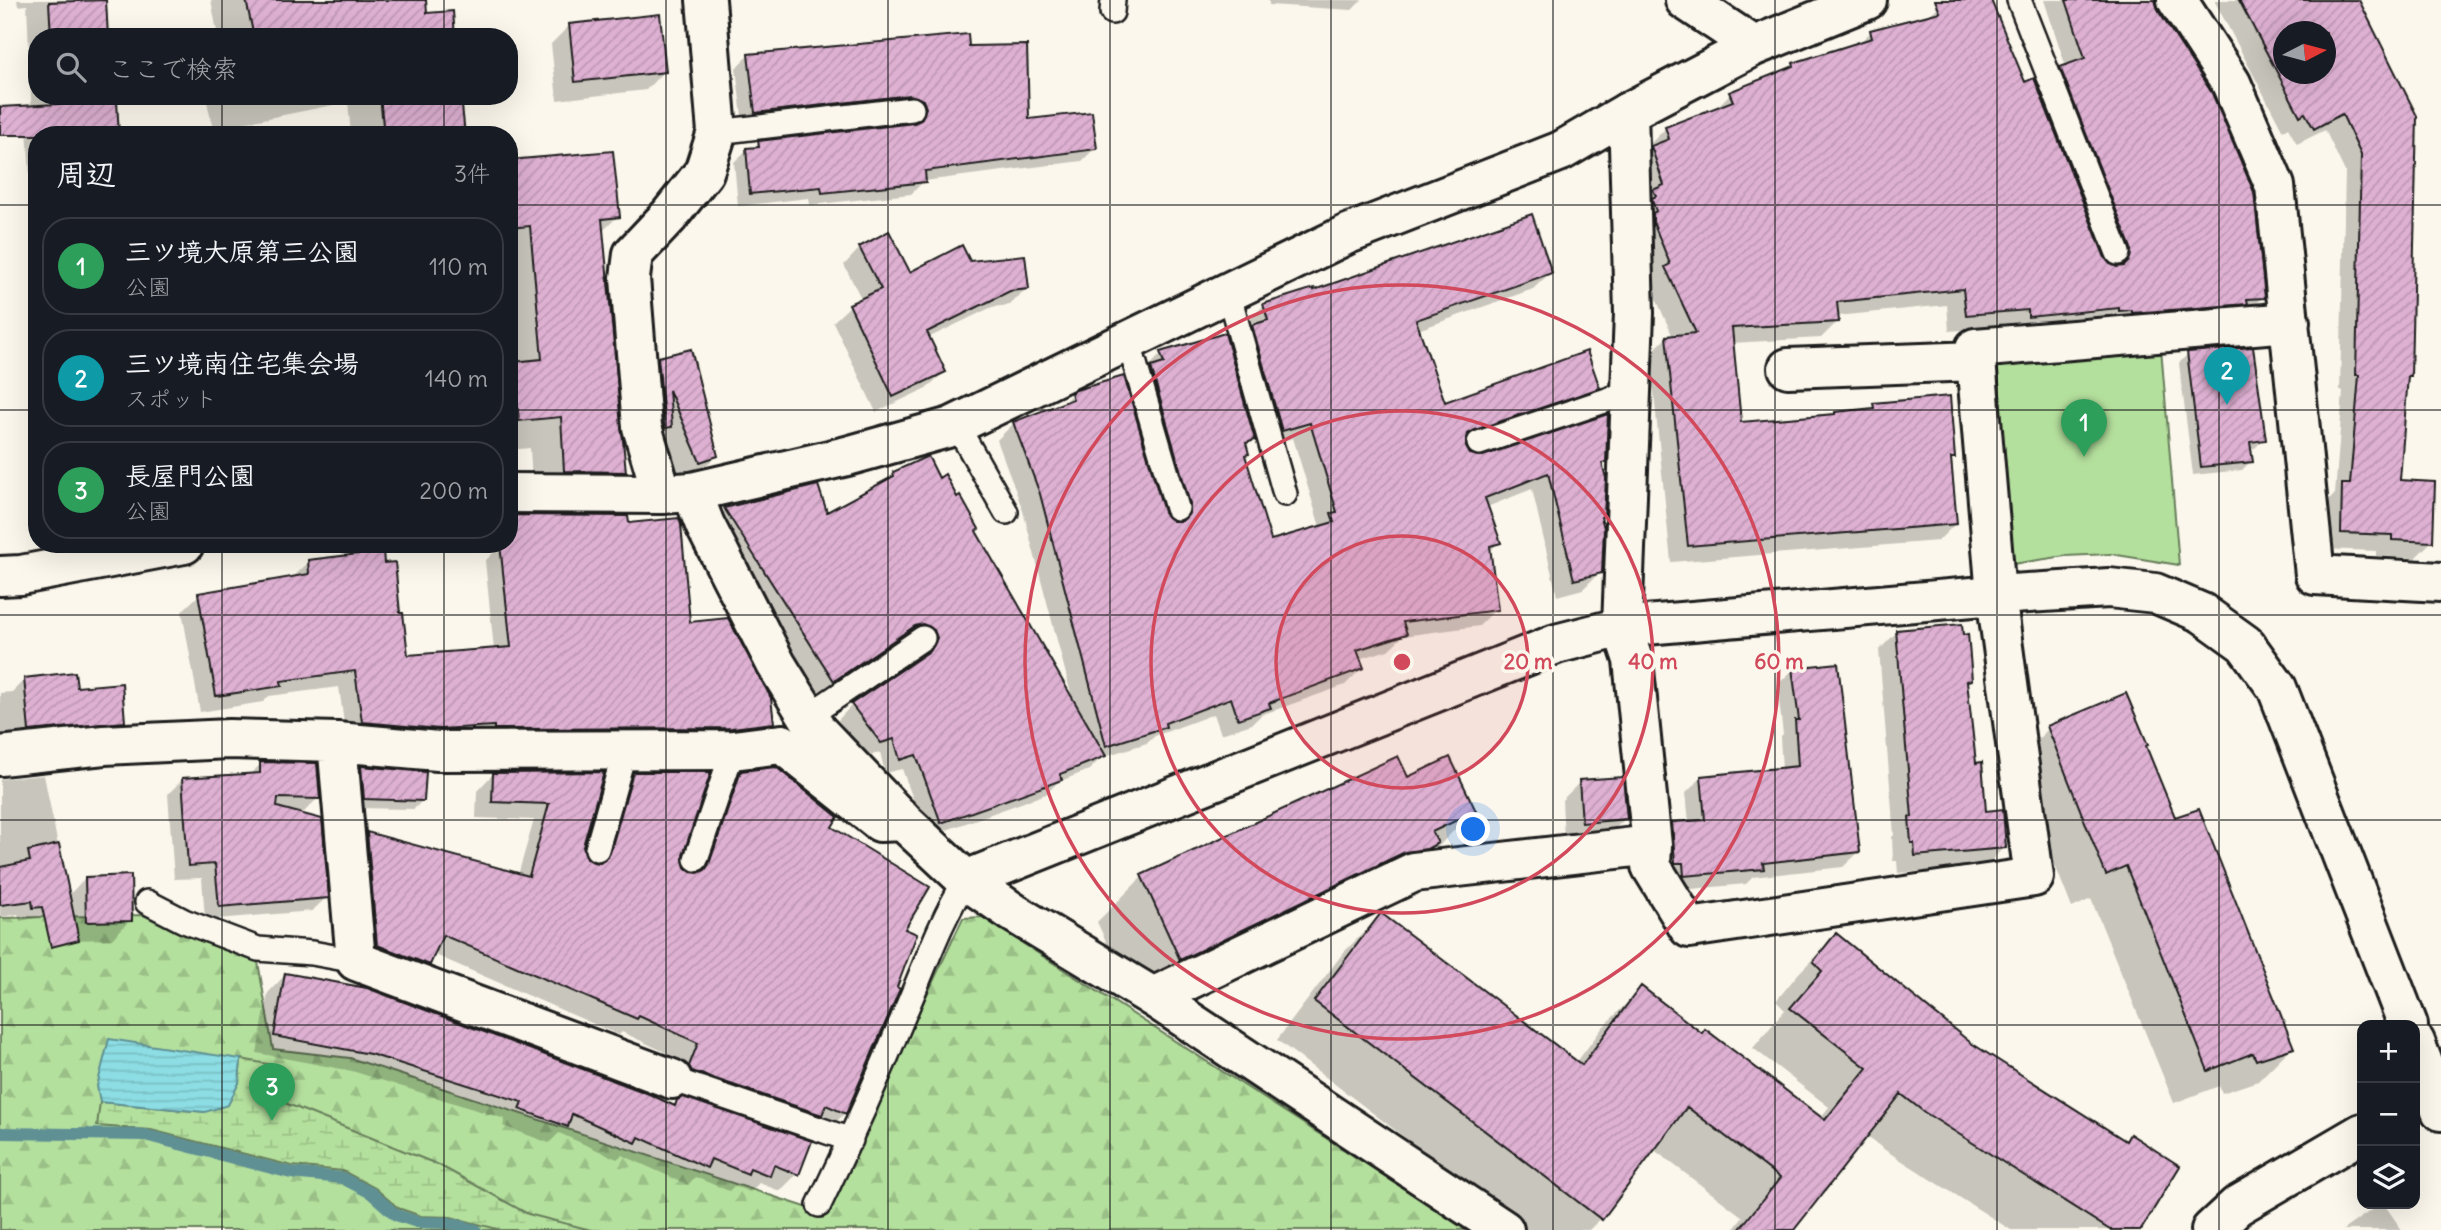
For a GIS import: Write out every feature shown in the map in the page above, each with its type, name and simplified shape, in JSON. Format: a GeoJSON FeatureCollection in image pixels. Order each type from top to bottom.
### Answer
{"type":"FeatureCollection","features":[{"type":"Feature","properties":{"kind":"street"},"geometry":{"type":"LineString","coordinates":[[706,0],[717,132],[704,172],[669,216],[633,254],[630,278],[642,427],[677,493],[705,525],[776,664],[817,732],[903,821],[966,880],[1014,913],[1153,997],[1504,1230]]}},
{"type":"Feature","properties":{"kind":"street"},"geometry":{"type":"LineString","coordinates":[[1685,0],[1754,46]]}},
{"type":"Feature","properties":{"kind":"street"},"geometry":{"type":"LineString","coordinates":[[518,493],[677,493],[848,456],[956,424],[1348,234],[1561,151],[1628,112],[1754,46],[1867,0]]}},
{"type":"Feature","properties":{"kind":"street"},"geometry":{"type":"LineString","coordinates":[[2177,0],[2231,83],[2275,186],[2315,575],[2441,582]]}},
{"type":"Feature","properties":{"kind":"street"},"geometry":{"type":"LineString","coordinates":[[1628,112],[1634,313],[1622,627],[1633,660],[1652,845],[1651,866],[1689,928],[2035,877],[1996,595],[1975,348],[2290,322]]}},
{"type":"Feature","properties":{"kind":"street"},"geometry":{"type":"LineString","coordinates":[[1788,368],[1976,361]]}},
{"type":"Feature","properties":{"kind":"street"},"geometry":{"type":"LineString","coordinates":[[0,576],[21,575],[137,553]]}},
{"type":"Feature","properties":{"kind":"street"},"geometry":{"type":"LineString","coordinates":[[966,880],[1556,644],[1622,627],[2109,588],[2155,593],[2202,613],[2245,645],[2277,688],[2406,1020]]}},
{"type":"Feature","properties":{"kind":"street"},"geometry":{"type":"LineString","coordinates":[[0,756],[104,745],[229,739],[337,742],[438,751],[733,750],[782,744],[880,822],[903,821]]}},
{"type":"Feature","properties":{"kind":"street"},"geometry":{"type":"LineString","coordinates":[[337,742],[356,961],[672,1079]]}},
{"type":"Feature","properties":{"kind":"street"},"geometry":{"type":"LineString","coordinates":[[1153,997],[1414,872],[1652,845]]}},
{"type":"Feature","properties":{"kind":"street"},"geometry":{"type":"LineString","coordinates":[[2420,1062],[2430,1102]]}},
{"type":"Feature","properties":{"kind":"street"},"geometry":{"type":"LineString","coordinates":[[2211,1230],[2237,1206],[2357,1136]]}},
{"type":"Feature","properties":{"kind":"lane"},"geometry":{"type":"LineString","coordinates":[[2019,0],[2118,253]]}},
{"type":"Feature","properties":{"kind":"lane"},"geometry":{"type":"LineString","coordinates":[[717,132],[912,109]]}},
{"type":"Feature","properties":{"kind":"lane"},"geometry":{"type":"LineString","coordinates":[[1228,292],[1285,494]]}},
{"type":"Feature","properties":{"kind":"lane"},"geometry":{"type":"LineString","coordinates":[[1128,340],[1177,508]]}},
{"type":"Feature","properties":{"kind":"lane"},"geometry":{"type":"LineString","coordinates":[[1479,443],[1631,392]]}},
{"type":"Feature","properties":{"kind":"lane"},"geometry":{"type":"LineString","coordinates":[[956,424],[1006,512]]}},
{"type":"Feature","properties":{"kind":"lane"},"geometry":{"type":"LineString","coordinates":[[808,716],[923,638]]}},
{"type":"Feature","properties":{"kind":"lane"},"geometry":{"type":"LineString","coordinates":[[597,849],[625,750]]}},
{"type":"Feature","properties":{"kind":"lane"},"geometry":{"type":"LineString","coordinates":[[696,859],[733,750]]}},
{"type":"Feature","properties":{"kind":"lane"},"geometry":{"type":"LineString","coordinates":[[819,1205],[908,1008],[933,941],[966,880]]}},
{"type":"Feature","properties":{"kind":"lane"},"geometry":{"type":"LineString","coordinates":[[147,902],[184,921],[258,948],[312,953],[356,961]]}},
{"type":"Feature","properties":{"kind":"lane"},"geometry":{"type":"LineString","coordinates":[[672,1079],[850,1140]]}},
{"type":"Feature","properties":{"kind":"green space"},"geometry":{"type":"Polygon","coordinates":[[[2161,348],[2179,565],[2111,554],[2065,556],[2006,565],[1989,360],[2161,348]]]}},
{"type":"Feature","properties":{"kind":"green space"},"geometry":{"type":"Polygon","coordinates":[[[145,915],[258,962],[273,1049],[350,1058],[824,1213],[963,918],[982,917],[1469,1230],[0,1230],[0,918],[145,915]]]}},
{"type":"Feature","properties":{"kind":"green space"},"geometry":{"type":"Polygon","coordinates":[[[241,1059],[273,1065],[275,1099],[439,1165],[528,1214],[591,1230],[501,1230],[451,1217],[421,1216],[398,1208],[375,1188],[343,1171],[292,1166],[151,1130],[97,1126],[100,1102],[205,1112],[239,1083],[241,1059]]]}},
{"type":"Feature","properties":{"kind":"water"},"geometry":{"type":"Polygon","coordinates":[[[109,1039],[241,1059],[239,1083],[228,1105],[205,1112],[100,1102],[97,1086],[109,1039]]]}},
{"type":"Feature","properties":{"kind":"building"},"geometry":{"type":"Polygon","coordinates":[[[106,0],[108,28],[50,28],[49,2],[106,0]]]}},
{"type":"Feature","properties":{"kind":"building"},"geometry":{"type":"Polygon","coordinates":[[[246,0],[426,0],[427,13],[453,11],[454,28],[252,28],[246,0]]]}},
{"type":"Feature","properties":{"kind":"building"},"geometry":{"type":"Polygon","coordinates":[[[1935,0],[1991,0],[2025,82],[2034,78],[2105,258],[2117,267],[2124,266],[2129,261],[2131,248],[2060,67],[2085,58],[2066,0],[2155,0],[2159,12],[2212,93],[2254,192],[2265,298],[2247,299],[2248,304],[2132,313],[2132,310],[2119,311],[2119,308],[2028,317],[2028,310],[1966,315],[1963,289],[1837,302],[1839,322],[1732,328],[1741,422],[1835,414],[1874,408],[1873,403],[1950,396],[1955,458],[1951,458],[1957,524],[1688,546],[1666,336],[1696,333],[1665,267],[1670,264],[1653,222],[1653,213],[1656,211],[1652,198],[1656,196],[1653,190],[1664,185],[1651,146],[1669,139],[1665,127],[1733,101],[1729,92],[1794,66],[1793,63],[1872,38],[1870,30],[1940,12],[1935,0]]]}},
{"type":"Feature","properties":{"kind":"building"},"geometry":{"type":"Polygon","coordinates":[[[2239,0],[2359,0],[2417,116],[2411,376],[2408,376],[2400,480],[2435,482],[2433,542],[2392,540],[2392,535],[2341,533],[2342,484],[2350,484],[2359,375],[2356,375],[2361,155],[2342,114],[2314,129],[2305,113],[2300,116],[2283,84],[2336,84],[2336,21],[2273,21],[2273,65],[2239,0]]]}},
{"type":"Feature","properties":{"kind":"building"},"geometry":{"type":"Polygon","coordinates":[[[660,14],[666,72],[575,82],[569,24],[660,14]]]}},
{"type":"Feature","properties":{"kind":"building"},"geometry":{"type":"Polygon","coordinates":[[[968,34],[969,46],[1027,45],[1029,119],[1092,112],[1097,149],[925,171],[926,182],[822,193],[821,187],[750,194],[746,148],[759,147],[758,141],[914,123],[921,120],[926,108],[923,100],[910,95],[755,113],[748,54],[968,34]]]}},
{"type":"Feature","properties":{"kind":"building"},"geometry":{"type":"Polygon","coordinates":[[[117,105],[118,126],[28,126],[28,135],[0,135],[0,107],[117,105]]]}},
{"type":"Feature","properties":{"kind":"building"},"geometry":{"type":"Polygon","coordinates":[[[381,105],[462,105],[464,126],[383,126],[381,105]]]}},
{"type":"Feature","properties":{"kind":"building"},"geometry":{"type":"Polygon","coordinates":[[[613,151],[620,217],[602,219],[626,472],[564,471],[561,417],[519,421],[518,361],[542,359],[530,226],[518,227],[518,159],[613,151]]]}},
{"type":"Feature","properties":{"kind":"building"},"geometry":{"type":"Polygon","coordinates":[[[1532,214],[1552,273],[1416,320],[1445,402],[1587,351],[1600,388],[1475,430],[1468,434],[1466,447],[1470,454],[1483,456],[1608,414],[1606,462],[1602,463],[1606,478],[1604,516],[1601,517],[1604,528],[1602,573],[1574,580],[1548,473],[1485,498],[1501,543],[1490,546],[1498,610],[1403,622],[1407,634],[1357,650],[1364,668],[1269,703],[1271,708],[1238,719],[1231,698],[1165,723],[1166,727],[1106,746],[1040,494],[1013,422],[1073,399],[1071,393],[1076,390],[1124,376],[1164,512],[1173,521],[1182,521],[1190,512],[1190,504],[1151,367],[1164,363],[1160,352],[1225,333],[1255,440],[1246,443],[1249,454],[1245,455],[1271,540],[1334,522],[1331,513],[1337,512],[1310,423],[1282,431],[1252,325],[1268,320],[1263,304],[1314,290],[1532,214]]]}},
{"type":"Feature","properties":{"kind":"building"},"geometry":{"type":"Polygon","coordinates":[[[889,231],[910,272],[962,245],[970,261],[1025,255],[1029,289],[1010,291],[927,332],[946,372],[893,397],[849,304],[881,289],[859,247],[889,231]]]}},
{"type":"Feature","properties":{"kind":"building"},"geometry":{"type":"Polygon","coordinates":[[[2253,347],[2266,440],[2250,442],[2253,462],[2201,467],[2187,352],[2253,347]]]}},
{"type":"Feature","properties":{"kind":"building"},"geometry":{"type":"Polygon","coordinates":[[[691,349],[718,456],[700,462],[669,390],[672,427],[665,428],[658,357],[691,349]]]}},
{"type":"Feature","properties":{"kind":"building"},"geometry":{"type":"Polygon","coordinates":[[[928,456],[939,478],[945,474],[957,497],[960,495],[979,529],[976,531],[1106,756],[1060,774],[1062,780],[941,823],[916,755],[900,760],[894,739],[881,743],[851,704],[931,650],[937,638],[934,630],[923,624],[915,626],[834,681],[724,508],[818,485],[827,512],[894,476],[893,472],[928,456]]]}},
{"type":"Feature","properties":{"kind":"building"},"geometry":{"type":"Polygon","coordinates":[[[518,515],[628,516],[629,523],[679,518],[690,622],[728,618],[771,698],[774,723],[732,728],[494,729],[494,726],[439,729],[362,722],[355,671],[281,681],[282,686],[216,696],[198,593],[309,574],[308,560],[383,553],[384,563],[395,562],[400,613],[403,613],[408,655],[511,647],[501,553],[518,553],[518,515]]]}},
{"type":"Feature","properties":{"kind":"building"},"geometry":{"type":"Polygon","coordinates":[[[1962,624],[1963,635],[1968,634],[1972,680],[1967,681],[1976,763],[1982,762],[1986,811],[2003,809],[2006,848],[1915,856],[1914,843],[1911,843],[1909,817],[1912,817],[1896,630],[1962,624]]]}},
{"type":"Feature","properties":{"kind":"building"},"geometry":{"type":"Polygon","coordinates":[[[1838,663],[1860,852],[1763,863],[1764,869],[1684,876],[1683,863],[1675,863],[1672,822],[1705,820],[1701,776],[1798,766],[1795,720],[1799,720],[1792,668],[1838,663]]]}},
{"type":"Feature","properties":{"kind":"building"},"geometry":{"type":"Polygon","coordinates":[[[75,672],[77,687],[122,683],[125,722],[29,731],[24,678],[75,672]]]}},
{"type":"Feature","properties":{"kind":"building"},"geometry":{"type":"Polygon","coordinates":[[[2126,693],[2175,817],[2199,809],[2294,1048],[2256,1060],[2253,1053],[2208,1071],[2126,866],[2106,875],[2047,726],[2126,693]]]}},
{"type":"Feature","properties":{"kind":"building"},"geometry":{"type":"Polygon","coordinates":[[[1398,756],[1408,777],[1450,757],[1476,811],[1432,832],[1438,843],[1427,849],[1405,852],[1180,960],[1141,875],[1398,756]]]}},
{"type":"Feature","properties":{"kind":"building"},"geometry":{"type":"Polygon","coordinates":[[[260,762],[317,763],[320,799],[278,798],[277,807],[322,819],[329,898],[219,907],[215,864],[188,866],[182,778],[260,773],[260,762]]]}},
{"type":"Feature","properties":{"kind":"building"},"geometry":{"type":"Polygon","coordinates":[[[361,766],[426,772],[424,801],[364,799],[361,766]]]}},
{"type":"Feature","properties":{"kind":"building"},"geometry":{"type":"Polygon","coordinates":[[[776,767],[838,817],[832,827],[930,887],[905,929],[917,934],[897,987],[900,989],[846,1114],[826,1105],[822,1115],[692,1071],[689,1066],[698,1043],[443,935],[430,965],[377,945],[367,832],[529,876],[549,804],[492,802],[493,773],[604,772],[583,846],[587,858],[600,863],[610,853],[633,772],[711,772],[683,855],[685,868],[698,873],[705,870],[709,864],[741,771],[776,767]]]}},
{"type":"Feature","properties":{"kind":"building"},"geometry":{"type":"Polygon","coordinates":[[[1623,777],[1627,819],[1582,823],[1579,780],[1623,777]]]}},
{"type":"Feature","properties":{"kind":"building"},"geometry":{"type":"Polygon","coordinates":[[[59,844],[79,940],[51,947],[42,907],[33,908],[32,901],[0,905],[0,867],[30,861],[28,851],[59,844]]]}},
{"type":"Feature","properties":{"kind":"building"},"geometry":{"type":"Polygon","coordinates":[[[131,875],[132,921],[86,922],[85,877],[131,875]]]}},
{"type":"Feature","properties":{"kind":"building"},"geometry":{"type":"Polygon","coordinates":[[[1381,913],[1582,1065],[1641,986],[1702,1033],[1705,1029],[1825,1120],[1867,1068],[1790,1008],[1822,971],[1813,962],[1836,933],[1971,1043],[2126,1141],[2130,1134],[2180,1166],[2141,1230],[2110,1230],[1924,1112],[1901,1094],[1794,1230],[1739,1230],[1780,1178],[1687,1107],[1602,1220],[1314,1001],[1381,913]]]}},
{"type":"Feature","properties":{"kind":"building"},"geometry":{"type":"Polygon","coordinates":[[[285,973],[367,988],[675,1106],[677,1100],[683,1097],[812,1141],[799,1175],[774,1165],[770,1176],[750,1168],[748,1174],[711,1159],[707,1168],[639,1137],[636,1143],[572,1114],[568,1127],[519,1109],[522,1102],[370,1054],[274,1036],[285,973]]]}},
{"type":"Feature","properties":{"kind":"waterway"},"geometry":{"type":"LineString","coordinates":[[0,1133],[145,1135],[291,1173],[342,1178],[371,1193],[396,1215],[417,1222],[449,1223],[476,1230]]}},
{"type":"Feature","properties":{"kind":"place","name":"三ツ境南住宅集会場"},"geometry":{"type":"Point","coordinates":[2227,405]}},
{"type":"Feature","properties":{"kind":"place","name":"三ツ境大原第三公園"},"geometry":{"type":"Point","coordinates":[2084,457]}},
{"type":"Feature","properties":{"kind":"place","name":"長屋門公園"},"geometry":{"type":"Point","coordinates":[272,1121]}}]}
